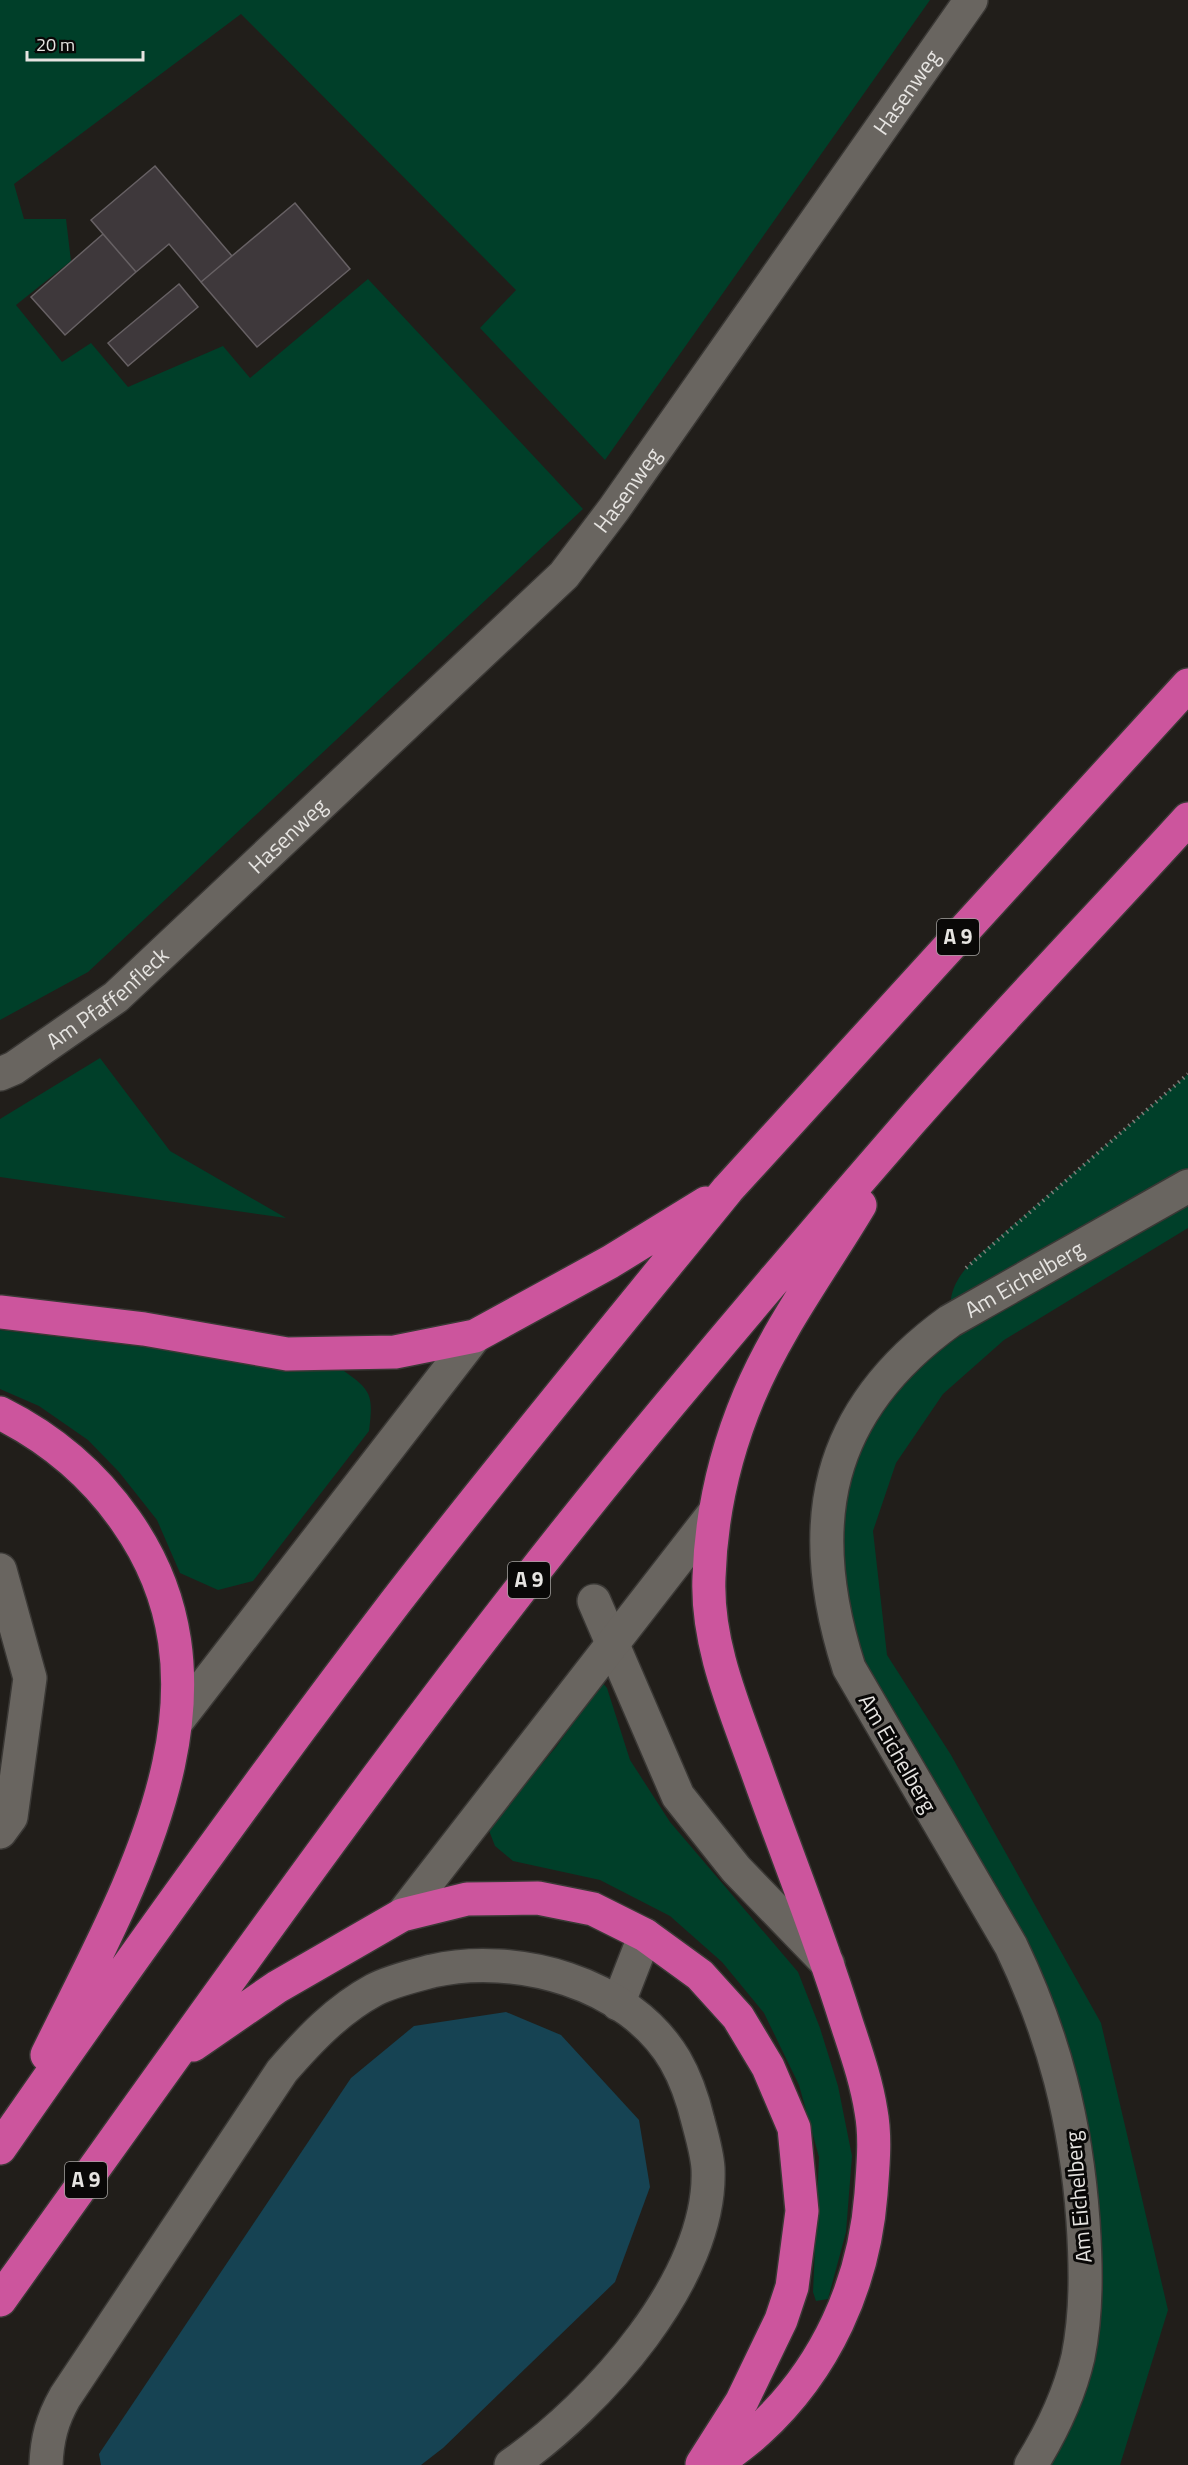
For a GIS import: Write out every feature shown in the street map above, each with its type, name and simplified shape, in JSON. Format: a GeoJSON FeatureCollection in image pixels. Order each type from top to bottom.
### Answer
{"type":"FeatureCollection","features":[{"type":"Feature","properties":{"kind":"highway","name":"A 9"},"geometry":{"type":"LineString","coordinates":[[2,2144],[243,1806],[396,1602],[728,1189],[1188,685]]}},
{"type":"Feature","properties":{"kind":"highway","name":"A 9"},"geometry":{"type":"LineString","coordinates":[[0,2300],[172,2060],[494,1624],[668,1407],[912,1119],[1188,819]]}},
{"type":"Feature","properties":{"kind":"highway"},"geometry":{"type":"LineString","coordinates":[[715,2465],[758,2432],[787,2401],[817,2362],[838,2324],[854,2285],[864,2246],[874,2154],[872,2115],[866,2084],[828,1964],[730,1695],[716,1647],[709,1581],[714,1514],[731,1448],[750,1395],[785,1329],[912,1119]]}},
{"type":"Feature","properties":{"kind":"highway"},"geometry":{"type":"LineString","coordinates":[[0,1312],[144,1329],[287,1354],[395,1352],[475,1336],[610,1262],[728,1189]]}},
{"type":"Feature","properties":{"kind":"highway"},"geometry":{"type":"LineString","coordinates":[[0,1413],[45,1440],[81,1467],[115,1505],[139,1539],[166,1600],[174,1631],[178,1720],[158,1807],[123,1899],[2,2144]]}},
{"type":"Feature","properties":{"kind":"highway"},"geometry":{"type":"LineString","coordinates":[[172,2060],[277,1987],[402,1914],[467,1899],[538,1898],[592,1909],[645,1935],[700,1975],[738,2017],[768,2067],[794,2128],[802,2211],[792,2288],[781,2320],[742,2401],[702,2465]]}},
{"type":"Feature","properties":{"kind":"street","name":"Hasenweg"},"geometry":{"type":"LineString","coordinates":[[204,911],[564,576],[621,499],[971,0]]}},
{"type":"Feature","properties":{"kind":"street","name":"Am Pfaffenfleck"},"geometry":{"type":"LineString","coordinates":[[0,1074],[14,1068],[116,997],[204,911]]}},
{"type":"Feature","properties":{"kind":"street","name":"Am Eichelberg"},"geometry":{"type":"LineString","coordinates":[[1031,2465],[1065,2401],[1078,2357],[1085,2307],[1083,2212],[1071,2114],[1034,1993],[1011,1946],[849,1668],[837,1631],[829,1588],[826,1542],[830,1501],[838,1465],[850,1429],[868,1399],[890,1372],[920,1343],[950,1321],[1188,1186]]}},
{"type":"Feature","properties":{"kind":"street"},"geometry":{"type":"LineString","coordinates":[[178,1720],[475,1336]]}},
{"type":"Feature","properties":{"kind":"street"},"geometry":{"type":"LineString","coordinates":[[402,1914],[714,1514]]}},
{"type":"Feature","properties":{"kind":"street"},"geometry":{"type":"LineString","coordinates":[[0,1570],[30,1678],[11,1817],[0,1832]]}},
{"type":"Feature","properties":{"kind":"street"},"geometry":{"type":"LineString","coordinates":[[594,1601],[678,1796],[736,1869],[828,1964]]}},
{"type":"Feature","properties":{"kind":"street"},"geometry":{"type":"LineString","coordinates":[[618,2004],[645,1935]]}},
{"type":"Feature","properties":{"kind":"street"},"geometry":{"type":"LineString","coordinates":[[46,2465],[47,2439],[54,2417],[80,2373],[282,2072],[312,2037],[346,2008],[375,1989],[415,1975],[456,1966],[495,1964],[530,1968],[590,1988],[618,2004],[651,2030],[674,2059],[692,2098],[708,2168],[705,2202],[696,2242],[682,2277],[638,2343],[596,2391],[530,2452],[511,2465]]}},
{"type":"Feature","properties":{"kind":"path"},"geometry":{"type":"LineString","coordinates":[[950,1321],[950,1295],[957,1278],[975,1258],[1188,1074]]}},
{"type":"Feature","properties":{"kind":"green space"},"geometry":{"type":"Polygon","coordinates":[[[0,0],[930,0],[605,460],[480,328],[516,290],[241,14],[14,184],[24,219],[66,219],[71,261],[16,305],[62,362],[91,343],[128,387],[223,346],[250,378],[368,279],[583,509],[88,972],[0,1020],[0,0]]]}},
{"type":"Feature","properties":{"kind":"green space"},"geometry":{"type":"Polygon","coordinates":[[[100,1058],[170,1151],[286,1218],[0,1177],[0,1119],[100,1058]]]}},
{"type":"Feature","properties":{"kind":"green space"},"geometry":{"type":"Polygon","coordinates":[[[1188,1074],[1188,1228],[1004,1340],[943,1394],[896,1463],[873,1531],[887,1655],[951,1755],[1101,2023],[1168,2310],[1120,2465],[1031,2465],[1078,2357],[1055,2053],[849,1668],[838,1465],[949,1321],[954,1286],[975,1258],[1188,1074]]]}},
{"type":"Feature","properties":{"kind":"green space"},"geometry":{"type":"Polygon","coordinates":[[[0,1330],[344,1371],[361,1384],[369,1396],[371,1410],[369,1431],[253,1581],[218,1590],[180,1573],[157,1520],[119,1472],[88,1440],[39,1406],[0,1389],[0,1330]]]}},
{"type":"Feature","properties":{"kind":"green space"},"geometry":{"type":"Polygon","coordinates":[[[602,1682],[607,1688],[630,1760],[670,1822],[798,1972],[820,2028],[838,2086],[852,2156],[846,2232],[828,2299],[816,2301],[813,2292],[819,2157],[799,2085],[764,2013],[722,1962],[670,1916],[600,1880],[513,1861],[495,1846],[488,1828],[556,1747],[602,1682]]]}},
{"type":"Feature","properties":{"kind":"water"},"geometry":{"type":"Polygon","coordinates":[[[506,2012],[561,2035],[639,2120],[650,2187],[615,2282],[443,2448],[421,2465],[101,2465],[99,2454],[351,2078],[414,2026],[506,2012]]]}},
{"type":"Feature","properties":{"kind":"building"},"geometry":{"type":"Polygon","coordinates":[[[155,166],[232,256],[201,282],[169,244],[136,272],[91,220],[155,166]]]}},
{"type":"Feature","properties":{"kind":"building"},"geometry":{"type":"Polygon","coordinates":[[[295,203],[350,269],[257,347],[201,282],[295,203]]]}},
{"type":"Feature","properties":{"kind":"building"},"geometry":{"type":"Polygon","coordinates":[[[103,234],[136,272],[65,335],[31,297],[103,234]]]}},
{"type":"Feature","properties":{"kind":"building"},"geometry":{"type":"Polygon","coordinates":[[[179,284],[198,307],[128,366],[108,343],[179,284]]]}}]}
